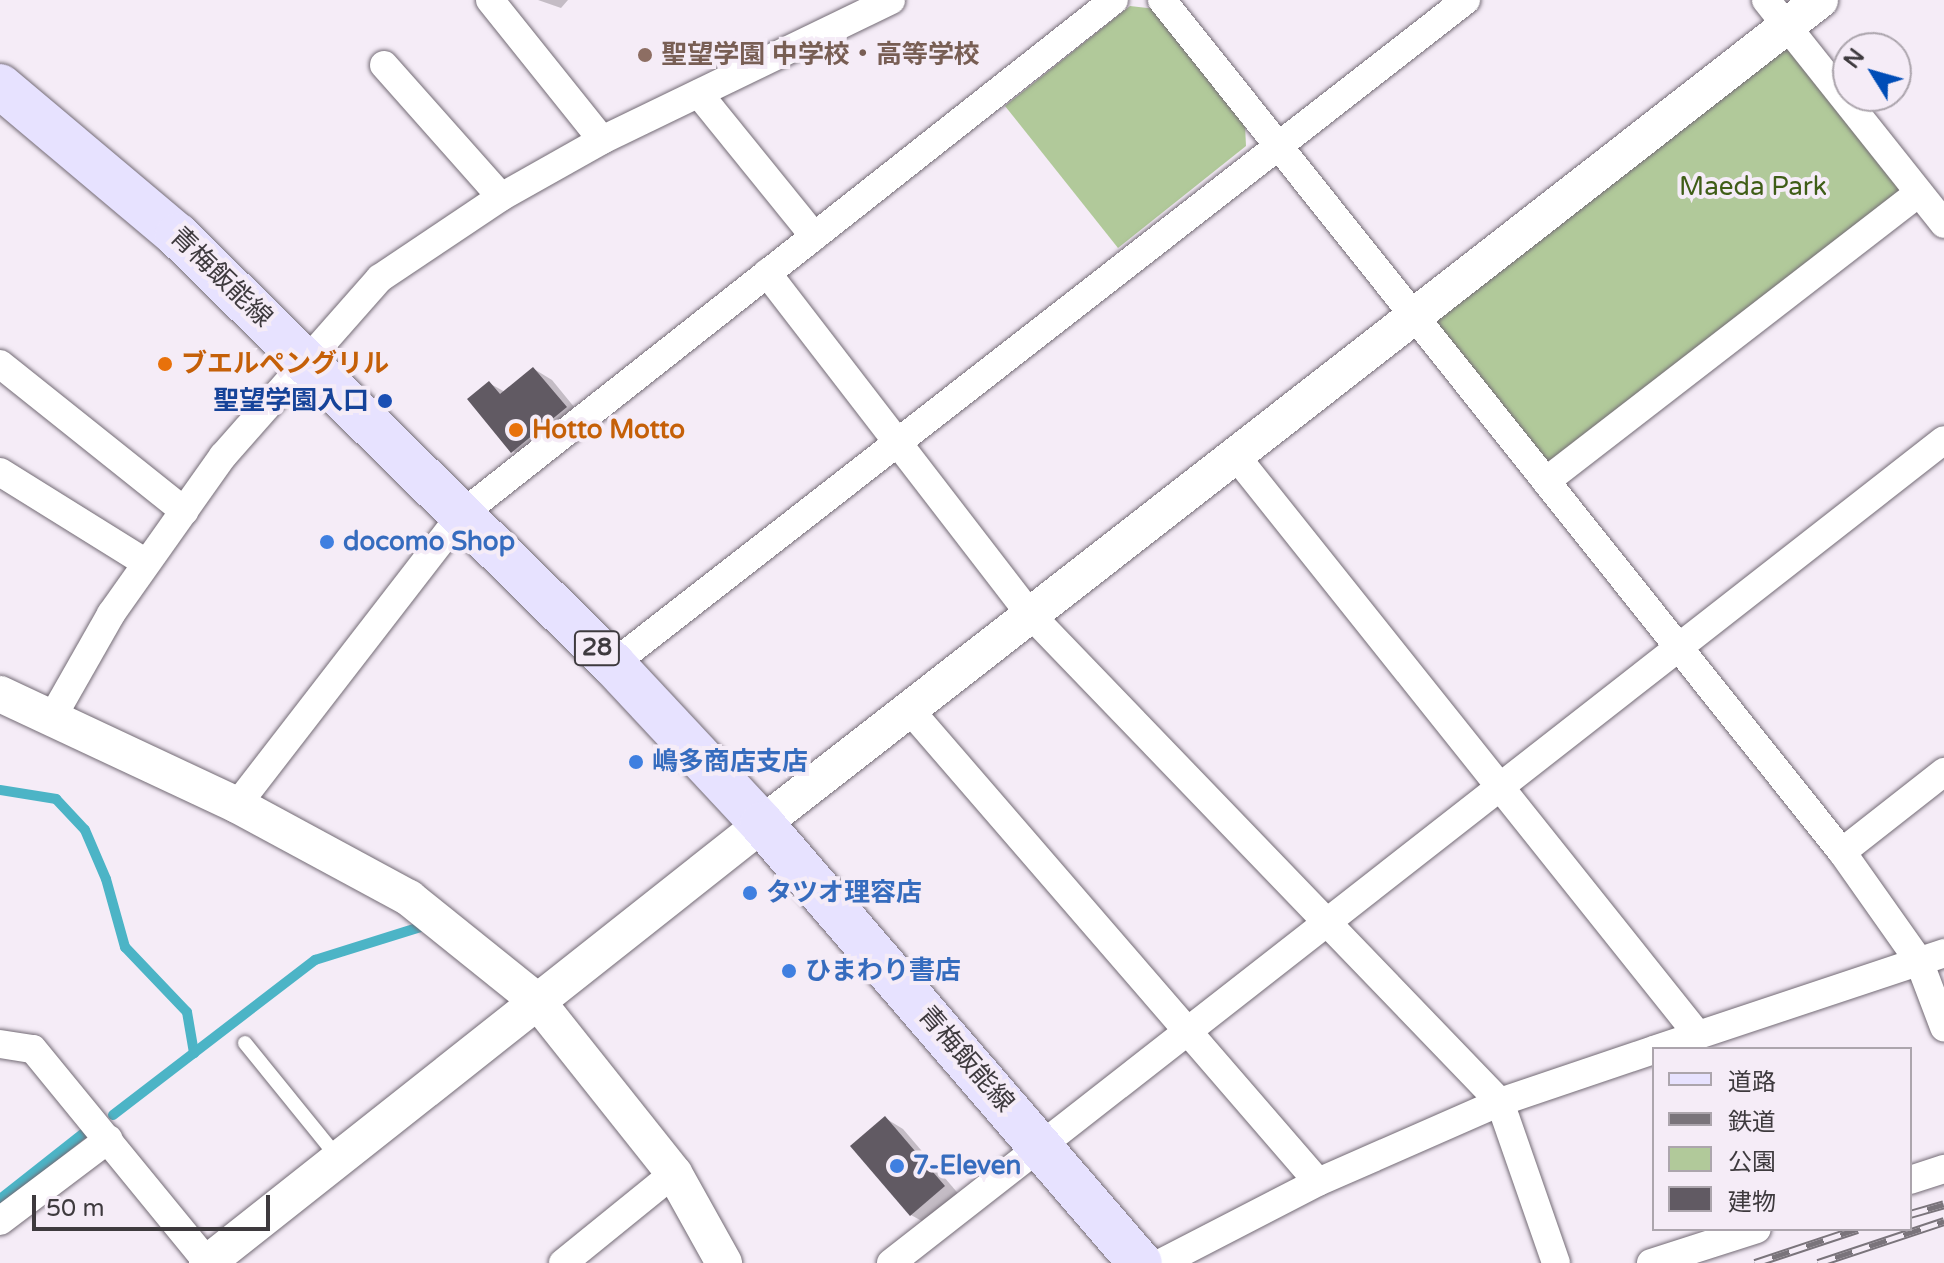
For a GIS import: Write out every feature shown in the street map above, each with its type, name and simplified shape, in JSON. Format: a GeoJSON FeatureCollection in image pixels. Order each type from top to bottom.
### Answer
{"type":"FeatureCollection","features":[{"type":"Feature","properties":{"kind":"main road","name":"青梅飯能線"},"geometry":{"type":"LineString","coordinates":[[0,86],[177,235],[613,664],[762,824],[1138,1260]]}},
{"type":"Feature","properties":{"kind":"street"},"geometry":{"type":"LineString","coordinates":[[490,0],[602,140]]}},
{"type":"Feature","properties":{"kind":"street"},"geometry":{"type":"LineString","coordinates":[[52,718],[146,563],[223,456],[380,278],[501,197],[602,140],[891,0]]}},
{"type":"Feature","properties":{"kind":"street"},"geometry":{"type":"LineString","coordinates":[[237,805],[462,514],[1114,0]]}},
{"type":"Feature","properties":{"kind":"street"},"geometry":{"type":"LineString","coordinates":[[1162,0],[1842,852],[1932,957],[1944,1027]]}},
{"type":"Feature","properties":{"kind":"street"},"geometry":{"type":"LineString","coordinates":[[613,664],[1466,0]]}},
{"type":"Feature","properties":{"kind":"street"},"geometry":{"type":"LineString","coordinates":[[0,1044],[33,1049],[208,1263],[762,824],[1414,316],[1776,13],[1820,0]]}},
{"type":"Feature","properties":{"kind":"street"},"geometry":{"type":"LineString","coordinates":[[1776,13],[1944,224]]}},
{"type":"Feature","properties":{"kind":"street"},"geometry":{"type":"LineString","coordinates":[[384,65],[501,197]]}},
{"type":"Feature","properties":{"kind":"street"},"geometry":{"type":"LineString","coordinates":[[699,94],[814,236]]}},
{"type":"Feature","properties":{"kind":"street"},"geometry":{"type":"LineString","coordinates":[[1546,481],[1919,193]]}},
{"type":"Feature","properties":{"kind":"street"},"geometry":{"type":"LineString","coordinates":[[767,273],[1030,614],[1329,920],[1500,1102],[1556,1263]]}},
{"type":"Feature","properties":{"kind":"street"},"geometry":{"type":"LineString","coordinates":[[0,364],[184,511]]}},
{"type":"Feature","properties":{"kind":"street"},"geometry":{"type":"LineString","coordinates":[[891,1263],[1944,440]]}},
{"type":"Feature","properties":{"kind":"street"},"geometry":{"type":"LineString","coordinates":[[1235,455],[1698,1035]]}},
{"type":"Feature","properties":{"kind":"street"},"geometry":{"type":"LineString","coordinates":[[0,472],[146,563]]}},
{"type":"Feature","properties":{"kind":"street"},"geometry":{"type":"LineString","coordinates":[[0,694],[237,805],[409,898],[537,1001],[674,1173],[724,1263]]}},
{"type":"Feature","properties":{"kind":"street"},"geometry":{"type":"LineString","coordinates":[[909,709],[1318,1182]]}},
{"type":"Feature","properties":{"kind":"street"},"geometry":{"type":"LineString","coordinates":[[1842,852],[1944,772]]}},
{"type":"Feature","properties":{"kind":"street"},"geometry":{"type":"LineString","coordinates":[[1661,1047],[1932,957]]}},
{"type":"Feature","properties":{"kind":"street"},"geometry":{"type":"LineString","coordinates":[[1138,1260],[1500,1102],[1652,1050]]}},
{"type":"Feature","properties":{"kind":"street"},"geometry":{"type":"LineString","coordinates":[[0,1221],[109,1139]]}},
{"type":"Feature","properties":{"kind":"street"},"geometry":{"type":"LineString","coordinates":[[1912,1179],[1944,1169]]}},
{"type":"Feature","properties":{"kind":"street"},"geometry":{"type":"LineString","coordinates":[[563,1263],[674,1173]]}},
{"type":"Feature","properties":{"kind":"street"},"geometry":{"type":"LineString","coordinates":[[1651,1263],[1751,1231]]}},
{"type":"Feature","properties":{"kind":"lane"},"geometry":{"type":"LineString","coordinates":[[245,1043],[339,1159]]}},
{"type":"Feature","properties":{"kind":"green space"},"geometry":{"type":"Polygon","coordinates":[[[1130,6],[1156,9],[1245,125],[1246,146],[1118,248],[1005,106],[1130,6]]]}},
{"type":"Feature","properties":{"kind":"green space","name":"Maeda Park"},"geometry":{"type":"Polygon","coordinates":[[[1787,26],[1832,83],[1832,112],[1855,112],[1919,193],[1546,481],[1414,316],[1787,26]]]}},
{"type":"Feature","properties":{"kind":"building","name":"Hotto Motto"},"geometry":{"type":"Polygon","coordinates":[[[533,367],[567,407],[511,453],[467,399],[489,381],[500,394],[533,367]]]}},
{"type":"Feature","properties":{"kind":"building","name":"7-Eleven"},"geometry":{"type":"Polygon","coordinates":[[[885,1116],[945,1186],[910,1216],[850,1146],[885,1116]]]}},
{"type":"Feature","properties":{"kind":"waterway"},"geometry":{"type":"LineString","coordinates":[[0,790],[56,799],[85,830],[106,879],[125,947],[187,1012],[194,1053]]}},
{"type":"Feature","properties":{"kind":"waterway"},"geometry":{"type":"LineString","coordinates":[[113,1115],[315,960],[420,927]]}},
{"type":"Feature","properties":{"kind":"waterway"},"geometry":{"type":"LineString","coordinates":[[0,1199],[85,1132]]}},
{"type":"Feature","properties":{"kind":"railway"},"geometry":{"type":"LineString","coordinates":[[1912,1213],[1944,1204]]}},
{"type":"Feature","properties":{"kind":"railway"},"geometry":{"type":"LineString","coordinates":[[1818,1263],[1944,1221]]}},
{"type":"Feature","properties":{"kind":"railway"},"geometry":{"type":"LineString","coordinates":[[1755,1263],[1851,1231]]}},
{"type":"Feature","properties":{"kind":"place","name":"聖望学園 中学校・高等学校"},"geometry":{"type":"Point","coordinates":[645,55]}},
{"type":"Feature","properties":{"kind":"place","name":"ブエルペングリル"},"geometry":{"type":"Point","coordinates":[165,364]}},
{"type":"Feature","properties":{"kind":"place","name":"聖望学園入口"},"geometry":{"type":"Point","coordinates":[385,401]}},
{"type":"Feature","properties":{"kind":"place","name":"Hotto Motto"},"geometry":{"type":"Point","coordinates":[516,430]}},
{"type":"Feature","properties":{"kind":"place","name":"docomo Shop"},"geometry":{"type":"Point","coordinates":[327,542]}},
{"type":"Feature","properties":{"kind":"place","name":"嶋多商店支店"},"geometry":{"type":"Point","coordinates":[636,762]}},
{"type":"Feature","properties":{"kind":"place","name":"タツオ理容店"},"geometry":{"type":"Point","coordinates":[750,893]}},
{"type":"Feature","properties":{"kind":"place","name":"ひまわり書店"},"geometry":{"type":"Point","coordinates":[789,971]}},
{"type":"Feature","properties":{"kind":"place","name":"7-Eleven"},"geometry":{"type":"Point","coordinates":[897,1166]}}]}
